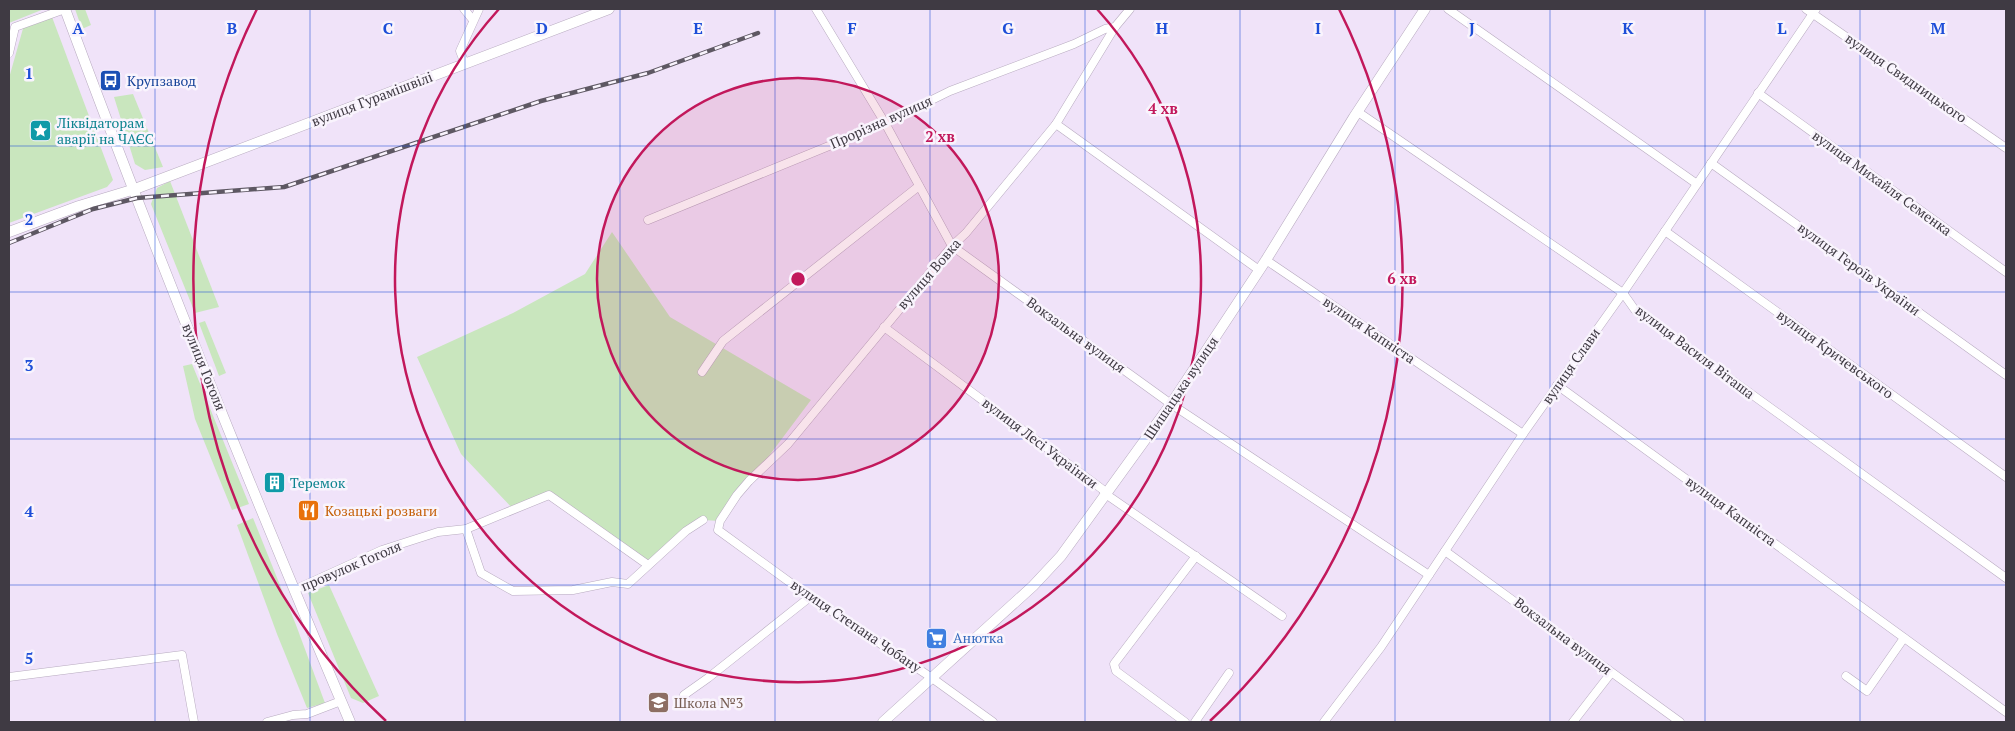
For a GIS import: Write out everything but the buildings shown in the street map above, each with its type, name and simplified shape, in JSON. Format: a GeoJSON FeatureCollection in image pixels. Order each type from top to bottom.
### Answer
{"type":"FeatureCollection","features":[{"type":"Feature","properties":{"kind":"street"},"geometry":{"type":"LineString","coordinates":[[9,53],[16,27],[65,9]]}},
{"type":"Feature","properties":{"kind":"street","name":"вулиця Гоголя"},"geometry":{"type":"LineString","coordinates":[[65,9],[186,324],[350,722]]}},
{"type":"Feature","properties":{"kind":"street"},"geometry":{"type":"LineString","coordinates":[[464,9],[473,20]]}},
{"type":"Feature","properties":{"kind":"street"},"geometry":{"type":"LineString","coordinates":[[465,64],[460,51],[479,9]]}},
{"type":"Feature","properties":{"kind":"street","name":"вулиця Гурамішвілі"},"geometry":{"type":"LineString","coordinates":[[9,232],[79,206],[135,189],[609,9]]}},
{"type":"Feature","properties":{"kind":"street","name":"Вокзальна вулиця"},"geometry":{"type":"LineString","coordinates":[[816,9],[885,123],[952,246],[1171,404],[1429,575]]}},
{"type":"Feature","properties":{"kind":"street","name":"вулиця Вовка"},"geometry":{"type":"LineString","coordinates":[[718,530],[720,521],[749,481],[788,444],[884,327],[952,246],[966,233],[1056,124],[1115,27],[1130,9]]}},
{"type":"Feature","properties":{"kind":"street","name":"Шишацька вулиця"},"geometry":{"type":"LineString","coordinates":[[883,722],[1033,586],[1061,556],[1107,495],[1171,404],[1266,260],[1425,9]]}},
{"type":"Feature","properties":{"kind":"street"},"geometry":{"type":"LineString","coordinates":[[1448,9],[1697,184]]}},
{"type":"Feature","properties":{"kind":"street","name":"вулиця Слави"},"geometry":{"type":"LineString","coordinates":[[1324,722],[1381,647],[1523,434],[1623,293],[1758,94],[1812,10]]}},
{"type":"Feature","properties":{"kind":"street","name":"вулиця Свидницького"},"geometry":{"type":"LineString","coordinates":[[1812,10],[2006,148]]}},
{"type":"Feature","properties":{"kind":"street","name":"Прорізна вулиця"},"geometry":{"type":"LineString","coordinates":[[648,220],[885,123],[950,91],[1065,47],[1105,29],[1115,27]]}},
{"type":"Feature","properties":{"kind":"street","name":"вулиця Михайля Семенка"},"geometry":{"type":"LineString","coordinates":[[1758,94],[2006,272]]}},
{"type":"Feature","properties":{"kind":"street","name":"вулиця Василя Віташа"},"geometry":{"type":"LineString","coordinates":[[1358,112],[1623,293],[1635,310],[2006,578]]}},
{"type":"Feature","properties":{"kind":"street"},"geometry":{"type":"LineString","coordinates":[[1056,124],[1259,270]]}},
{"type":"Feature","properties":{"kind":"street","name":"вулиця Героїв України"},"geometry":{"type":"LineString","coordinates":[[1711,163],[2006,375]]}},
{"type":"Feature","properties":{"kind":"street"},"geometry":{"type":"LineString","coordinates":[[702,372],[723,341],[919,186]]}},
{"type":"Feature","properties":{"kind":"street","name":"вулиця Кричевського"},"geometry":{"type":"LineString","coordinates":[[1665,231],[2006,477]]}},
{"type":"Feature","properties":{"kind":"street","name":"вулиця Капніста"},"geometry":{"type":"LineString","coordinates":[[1266,260],[1523,434]]}},
{"type":"Feature","properties":{"kind":"street","name":"вулиця Лесі Українки"},"geometry":{"type":"LineString","coordinates":[[884,327],[1102,489],[1107,495],[1282,616]]}},
{"type":"Feature","properties":{"kind":"street","name":"вулиця Капніста"},"geometry":{"type":"LineString","coordinates":[[1557,385],[2006,712]]}},
{"type":"Feature","properties":{"kind":"street","name":"провулок Гоголя"},"geometry":{"type":"LineString","coordinates":[[294,590],[382,550],[438,532],[466,529],[549,495],[648,565]]}},
{"type":"Feature","properties":{"kind":"street"},"geometry":{"type":"LineString","coordinates":[[466,529],[481,573],[513,591],[573,590],[612,582],[628,584],[686,531],[703,520]]}},
{"type":"Feature","properties":{"kind":"street","name":"вулиця Степана Чобану"},"geometry":{"type":"LineString","coordinates":[[718,530],[810,597],[932,678],[993,722]]}},
{"type":"Feature","properties":{"kind":"street","name":"Вокзальна вулиця"},"geometry":{"type":"LineString","coordinates":[[1445,551],[1680,722]]}},
{"type":"Feature","properties":{"kind":"street"},"geometry":{"type":"LineString","coordinates":[[1185,722],[1116,670],[1114,664],[1196,556]]}},
{"type":"Feature","properties":{"kind":"street"},"geometry":{"type":"LineString","coordinates":[[684,695],[810,597]]}},
{"type":"Feature","properties":{"kind":"street"},"geometry":{"type":"LineString","coordinates":[[1846,676],[1867,691],[1904,638]]}},
{"type":"Feature","properties":{"kind":"street"},"geometry":{"type":"LineString","coordinates":[[9,677],[182,655],[194,722]]}},
{"type":"Feature","properties":{"kind":"street"},"geometry":{"type":"LineString","coordinates":[[1572,722],[1611,672]]}},
{"type":"Feature","properties":{"kind":"street"},"geometry":{"type":"LineString","coordinates":[[1195,722],[1229,673]]}},
{"type":"Feature","properties":{"kind":"street"},"geometry":{"type":"LineString","coordinates":[[267,722],[293,715],[306,714],[341,701]]}},
{"type":"Feature","properties":{"kind":"green space"},"geometry":{"type":"Polygon","coordinates":[[[9,9],[44,9],[9,23],[9,9]]]}},
{"type":"Feature","properties":{"kind":"green space"},"geometry":{"type":"Polygon","coordinates":[[[75,9],[85,9],[91,25],[82,29],[75,9]]]}},
{"type":"Feature","properties":{"kind":"green space"},"geometry":{"type":"Polygon","coordinates":[[[52,17],[113,180],[107,187],[9,223],[9,78],[24,25],[52,17]]]}},
{"type":"Feature","properties":{"kind":"green space"},"geometry":{"type":"Polygon","coordinates":[[[133,94],[163,167],[145,170],[135,164],[114,97],[133,94]]]}},
{"type":"Feature","properties":{"kind":"green space"},"geometry":{"type":"Polygon","coordinates":[[[170,181],[219,307],[195,313],[151,204],[157,188],[170,181]]]}},
{"type":"Feature","properties":{"kind":"green space"},"geometry":{"type":"Polygon","coordinates":[[[612,232],[670,317],[811,400],[720,521],[703,520],[648,565],[549,495],[513,509],[461,454],[417,357],[513,313],[585,274],[612,232]]]}},
{"type":"Feature","properties":{"kind":"green space"},"geometry":{"type":"Polygon","coordinates":[[[205,321],[226,373],[219,376],[199,323],[205,321]]]}},
{"type":"Feature","properties":{"kind":"green space"},"geometry":{"type":"Polygon","coordinates":[[[192,364],[249,504],[232,510],[195,419],[183,366],[192,364]]]}},
{"type":"Feature","properties":{"kind":"green space"},"geometry":{"type":"Polygon","coordinates":[[[253,518],[325,703],[307,708],[277,634],[237,525],[253,518]]]}},
{"type":"Feature","properties":{"kind":"green space"},"geometry":{"type":"Polygon","coordinates":[[[329,585],[379,696],[363,703],[351,698],[308,593],[329,585]]]}},
{"type":"Feature","properties":{"kind":"railway"},"geometry":{"type":"LineString","coordinates":[[9,243],[93,209],[137,198],[284,187],[541,101],[648,73],[758,33]]}},
{"type":"Feature","properties":{"kind":"place","name":"Крупзавод"},"geometry":{"type":"Point","coordinates":[111,81]}},
{"type":"Feature","properties":{"kind":"place","name":"Ліквідаторам аварії на ЧАЄС"},"geometry":{"type":"Point","coordinates":[41,131]}},
{"type":"Feature","properties":{"kind":"place","name":"Теремок"},"geometry":{"type":"Point","coordinates":[274,483]}},
{"type":"Feature","properties":{"kind":"place","name":"Козацькі розваги"},"geometry":{"type":"Point","coordinates":[309,511]}},
{"type":"Feature","properties":{"kind":"place","name":"Анютка"},"geometry":{"type":"Point","coordinates":[937,638]}},
{"type":"Feature","properties":{"kind":"place","name":"Школа №3"},"geometry":{"type":"Point","coordinates":[658,703]}}]}
